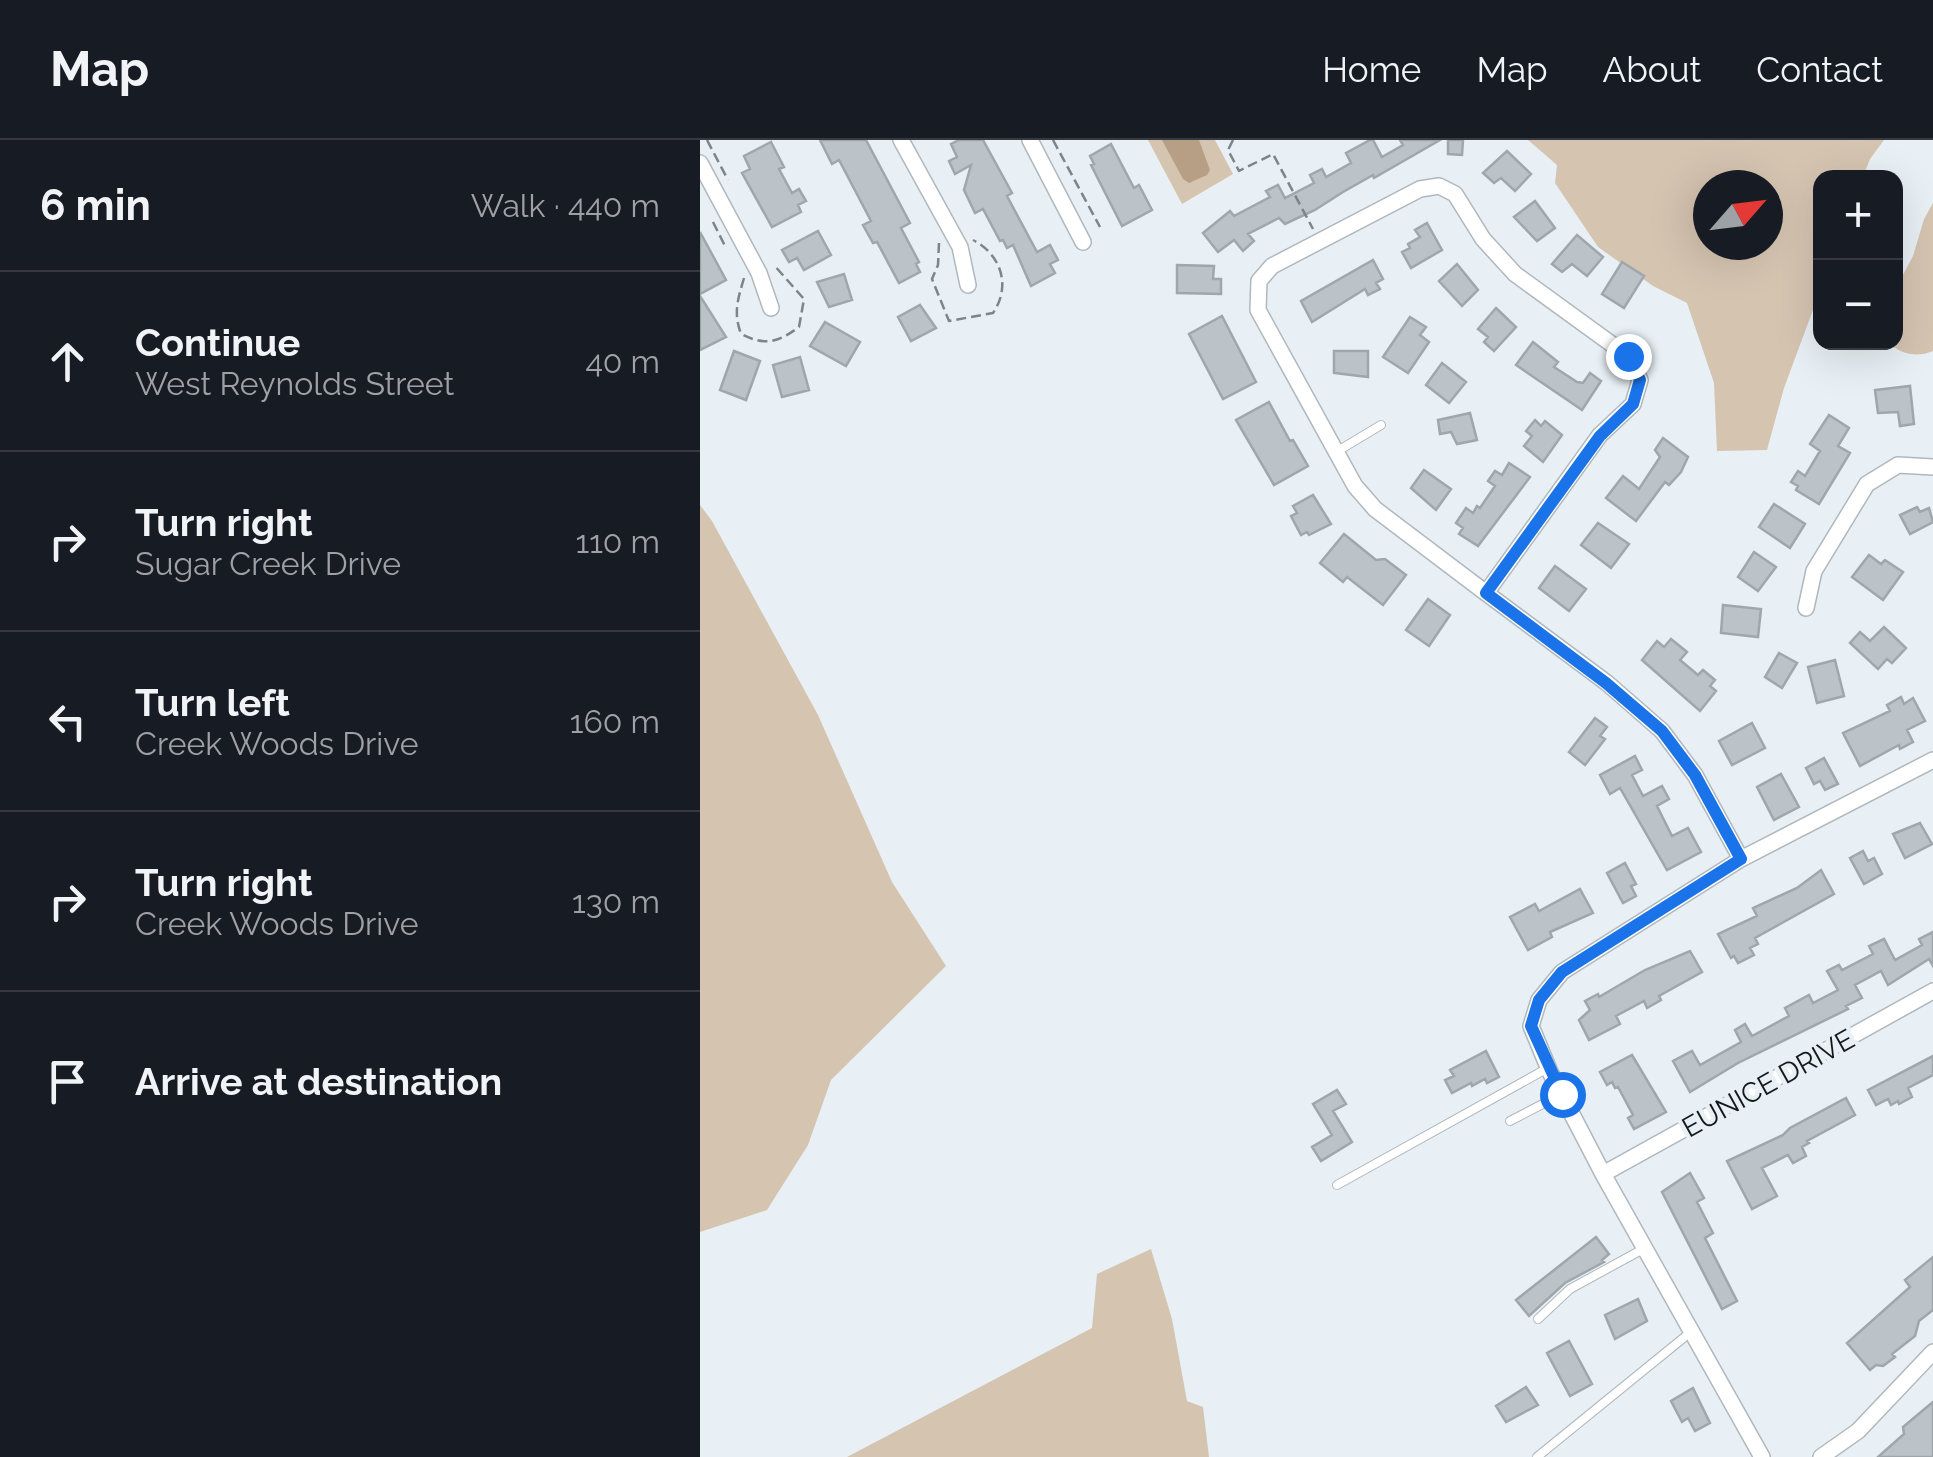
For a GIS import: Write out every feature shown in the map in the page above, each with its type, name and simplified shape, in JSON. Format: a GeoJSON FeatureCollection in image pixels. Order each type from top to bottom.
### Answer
{"type":"FeatureCollection","features":[{"type":"Feature","properties":{"kind":"street"},"geometry":{"type":"LineString","coordinates":[[901,140],[960,248],[968,285]]}},
{"type":"Feature","properties":{"kind":"street"},"geometry":{"type":"LineString","coordinates":[[1030,140],[1084,242]]}},
{"type":"Feature","properties":{"kind":"street"},"geometry":{"type":"LineString","coordinates":[[700,163],[758,272],[772,308]]}},
{"type":"Feature","properties":{"kind":"street"},"geometry":{"type":"LineString","coordinates":[[1486,593],[1600,436],[1633,404],[1640,380],[1628,356],[1514,274],[1484,240],[1455,194],[1439,186],[1420,189],[1272,266],[1259,282],[1258,310],[1354,486],[1375,509],[1486,593],[1606,683],[1662,731],[1695,775],[1741,859]]}},
{"type":"Feature","properties":{"kind":"street"},"geometry":{"type":"LineString","coordinates":[[1806,608],[1814,571],[1867,484],[1898,465],[1933,467]]}},
{"type":"Feature","properties":{"kind":"street"},"geometry":{"type":"LineString","coordinates":[[1762,1457],[1604,1174],[1548,1068],[1531,1026],[1539,1000],[1562,972],[1741,859],[1933,760]]}},
{"type":"Feature","properties":{"kind":"street","name":"EUNICE DRIVE"},"geometry":{"type":"LineString","coordinates":[[1604,1174],[1933,992]]}},
{"type":"Feature","properties":{"kind":"street"},"geometry":{"type":"LineString","coordinates":[[1821,1457],[1858,1431],[1933,1352]]}},
{"type":"Feature","properties":{"kind":"lane"},"geometry":{"type":"LineString","coordinates":[[1336,452],[1381,425]]}},
{"type":"Feature","properties":{"kind":"lane"},"geometry":{"type":"LineString","coordinates":[[1337,1185],[1548,1068]]}},
{"type":"Feature","properties":{"kind":"lane"},"geometry":{"type":"LineString","coordinates":[[1510,1121],[1562,1094]]}},
{"type":"Feature","properties":{"kind":"lane"},"geometry":{"type":"LineString","coordinates":[[1538,1319],[1570,1290],[1645,1248]]}},
{"type":"Feature","properties":{"kind":"lane"},"geometry":{"type":"LineString","coordinates":[[1537,1457],[1692,1332]]}},
{"type":"Feature","properties":{"kind":"path"},"geometry":{"type":"LineString","coordinates":[[707,140],[729,182]]}},
{"type":"Feature","properties":{"kind":"path"},"geometry":{"type":"LineString","coordinates":[[1054,140],[1100,228]]}},
{"type":"Feature","properties":{"kind":"path"},"geometry":{"type":"LineString","coordinates":[[1232,140],[1228,150],[1240,171],[1273,154],[1316,234]]}},
{"type":"Feature","properties":{"kind":"path"},"geometry":{"type":"LineString","coordinates":[[770,262],[801,293]]}},
{"type":"Feature","properties":{"kind":"shaded area"},"geometry":{"type":"Polygon","coordinates":[[[1148,140],[1215,140],[1233,174],[1182,204],[1148,140]]]}},
{"type":"Feature","properties":{"kind":"shaded area"},"geometry":{"type":"Polygon","coordinates":[[[1162,140],[1199,140],[1210,170],[1207,175],[1189,183],[1183,179],[1162,140]]]}},
{"type":"Feature","properties":{"kind":"shaded area"},"geometry":{"type":"Polygon","coordinates":[[[1528,140],[1884,140],[1866,170],[1813,170],[1813,310],[1784,388],[1767,450],[1717,451],[1714,383],[1687,303],[1653,286],[1598,247],[1555,183],[1557,165],[1528,140]]]}},
{"type":"Feature","properties":{"kind":"shaded area"},"geometry":{"type":"Polygon","coordinates":[[[1933,203],[1933,351],[1909,354],[1898,350],[1903,350],[1903,275],[1933,203]]]}},
{"type":"Feature","properties":{"kind":"shaded area"},"geometry":{"type":"Polygon","coordinates":[[[700,505],[818,715],[892,882],[946,966],[831,1080],[808,1145],[767,1210],[700,1232],[700,505]]]}},
{"type":"Feature","properties":{"kind":"shaded area"},"geometry":{"type":"Polygon","coordinates":[[[1151,1249],[1172,1319],[1187,1401],[1203,1407],[1209,1457],[847,1457],[1092,1328],[1097,1274],[1151,1249]]]}},
{"type":"Feature","properties":{"kind":"building"},"geometry":{"type":"Polygon","coordinates":[[[820,140],[866,140],[910,223],[901,228],[919,262],[916,264],[920,272],[899,283],[863,225],[871,221],[839,160],[832,164],[820,140]]]}},
{"type":"Feature","properties":{"kind":"building"},"geometry":{"type":"Polygon","coordinates":[[[983,140],[1012,193],[1007,196],[1037,252],[1050,245],[1058,260],[1050,264],[1055,273],[1031,286],[1013,245],[1007,248],[1000,241],[983,209],[975,213],[964,190],[971,165],[955,174],[949,161],[957,157],[951,144],[983,140]]]}},
{"type":"Feature","properties":{"kind":"building"},"geometry":{"type":"Polygon","coordinates":[[[1370,140],[1382,157],[1403,145],[1400,140],[1440,140],[1315,210],[1285,224],[1279,218],[1248,234],[1254,241],[1243,251],[1234,240],[1218,252],[1203,233],[1230,211],[1234,216],[1270,197],[1266,191],[1278,185],[1285,198],[1314,183],[1310,175],[1322,169],[1326,177],[1351,163],[1346,153],[1370,140]]]}},
{"type":"Feature","properties":{"kind":"building"},"geometry":{"type":"Polygon","coordinates":[[[1448,140],[1463,140],[1462,155],[1448,154],[1448,140]]]}},
{"type":"Feature","properties":{"kind":"building"},"geometry":{"type":"Polygon","coordinates":[[[771,142],[792,193],[799,189],[806,201],[798,205],[801,212],[772,227],[742,173],[750,169],[744,156],[771,142]]]}},
{"type":"Feature","properties":{"kind":"building"},"geometry":{"type":"Polygon","coordinates":[[[1111,144],[1134,188],[1139,185],[1152,210],[1122,226],[1091,165],[1094,164],[1090,156],[1111,144]]]}},
{"type":"Feature","properties":{"kind":"building"},"geometry":{"type":"Polygon","coordinates":[[[1507,151],[1531,174],[1515,191],[1501,178],[1494,183],[1483,173],[1507,151]]]}},
{"type":"Feature","properties":{"kind":"building"},"geometry":{"type":"Polygon","coordinates":[[[1535,201],[1555,228],[1537,241],[1514,217],[1535,201]]]}},
{"type":"Feature","properties":{"kind":"building"},"geometry":{"type":"Polygon","coordinates":[[[1427,223],[1442,250],[1411,268],[1402,252],[1420,237],[1415,230],[1427,223]]]}},
{"type":"Feature","properties":{"kind":"building"},"geometry":{"type":"Polygon","coordinates":[[[818,231],[831,255],[804,270],[797,258],[789,262],[782,250],[818,231]]]}},
{"type":"Feature","properties":{"kind":"building"},"geometry":{"type":"Polygon","coordinates":[[[700,232],[726,280],[700,294],[700,232]]]}},
{"type":"Feature","properties":{"kind":"building"},"geometry":{"type":"Polygon","coordinates":[[[1577,235],[1603,257],[1587,276],[1572,264],[1562,272],[1552,264],[1577,235]]]}},
{"type":"Feature","properties":{"kind":"building"},"geometry":{"type":"Polygon","coordinates":[[[1373,260],[1383,279],[1376,283],[1380,289],[1368,295],[1365,289],[1312,322],[1301,301],[1373,260]]]}},
{"type":"Feature","properties":{"kind":"building"},"geometry":{"type":"Polygon","coordinates":[[[1622,262],[1644,276],[1624,308],[1602,294],[1622,262]]]}},
{"type":"Feature","properties":{"kind":"building"},"geometry":{"type":"Polygon","coordinates":[[[1457,264],[1478,290],[1462,306],[1439,281],[1457,264]]]}},
{"type":"Feature","properties":{"kind":"building"},"geometry":{"type":"Polygon","coordinates":[[[1177,265],[1214,266],[1213,279],[1221,279],[1221,294],[1177,293],[1177,265]]]}},
{"type":"Feature","properties":{"kind":"building"},"geometry":{"type":"Polygon","coordinates":[[[844,274],[852,300],[829,307],[817,282],[844,274]]]}},
{"type":"Feature","properties":{"kind":"building"},"geometry":{"type":"Polygon","coordinates":[[[700,296],[726,337],[700,350],[700,296]]]}},
{"type":"Feature","properties":{"kind":"building"},"geometry":{"type":"Polygon","coordinates":[[[920,305],[936,328],[911,341],[898,317],[920,305]]]}},
{"type":"Feature","properties":{"kind":"building"},"geometry":{"type":"Polygon","coordinates":[[[1496,308],[1516,327],[1494,351],[1484,342],[1488,337],[1478,329],[1496,308]]]}},
{"type":"Feature","properties":{"kind":"building"},"geometry":{"type":"Polygon","coordinates":[[[1222,316],[1256,382],[1223,399],[1189,334],[1222,316]]]}},
{"type":"Feature","properties":{"kind":"building"},"geometry":{"type":"Polygon","coordinates":[[[1410,317],[1426,327],[1420,335],[1429,342],[1408,373],[1383,357],[1410,317]]]}},
{"type":"Feature","properties":{"kind":"building"},"geometry":{"type":"Polygon","coordinates":[[[825,322],[860,342],[846,366],[810,346],[825,322]]]}},
{"type":"Feature","properties":{"kind":"building"},"geometry":{"type":"Polygon","coordinates":[[[1533,342],[1558,362],[1554,367],[1577,382],[1583,383],[1590,373],[1601,381],[1582,410],[1516,365],[1533,342]]]}},
{"type":"Feature","properties":{"kind":"building"},"geometry":{"type":"Polygon","coordinates":[[[734,351],[760,361],[746,400],[720,390],[734,351]]]}},
{"type":"Feature","properties":{"kind":"building"},"geometry":{"type":"Polygon","coordinates":[[[1334,351],[1368,351],[1368,377],[1334,373],[1334,351]]]}},
{"type":"Feature","properties":{"kind":"building"},"geometry":{"type":"Polygon","coordinates":[[[800,357],[809,390],[782,397],[773,365],[800,357]]]}},
{"type":"Feature","properties":{"kind":"building"},"geometry":{"type":"Polygon","coordinates":[[[1442,363],[1466,382],[1449,403],[1426,385],[1442,363]]]}},
{"type":"Feature","properties":{"kind":"building"},"geometry":{"type":"Polygon","coordinates":[[[1910,386],[1914,424],[1900,426],[1898,412],[1878,413],[1875,390],[1910,386]]]}},
{"type":"Feature","properties":{"kind":"building"},"geometry":{"type":"Polygon","coordinates":[[[1269,402],[1308,466],[1274,485],[1236,420],[1269,402]]]}},
{"type":"Feature","properties":{"kind":"building"},"geometry":{"type":"Polygon","coordinates":[[[1470,413],[1477,440],[1457,444],[1451,432],[1440,434],[1438,420],[1470,413]]]}},
{"type":"Feature","properties":{"kind":"building"},"geometry":{"type":"Polygon","coordinates":[[[1829,415],[1849,428],[1838,446],[1850,453],[1819,504],[1796,490],[1798,486],[1791,482],[1798,471],[1805,476],[1820,451],[1810,444],[1829,415]]]}},
{"type":"Feature","properties":{"kind":"building"},"geometry":{"type":"Polygon","coordinates":[[[1535,420],[1541,426],[1545,421],[1562,435],[1543,462],[1524,446],[1532,436],[1526,431],[1535,420]]]}},
{"type":"Feature","properties":{"kind":"building"},"geometry":{"type":"Polygon","coordinates":[[[1663,438],[1688,457],[1681,472],[1669,485],[1665,482],[1636,521],[1606,498],[1623,476],[1639,489],[1660,457],[1655,450],[1663,438]]]}},
{"type":"Feature","properties":{"kind":"building"},"geometry":{"type":"Polygon","coordinates":[[[1509,463],[1530,477],[1478,546],[1459,534],[1463,528],[1456,523],[1466,508],[1473,513],[1477,506],[1480,508],[1495,486],[1488,481],[1495,471],[1502,475],[1509,463]]]}},
{"type":"Feature","properties":{"kind":"building"},"geometry":{"type":"Polygon","coordinates":[[[1424,470],[1451,489],[1436,510],[1411,488],[1424,470]]]}},
{"type":"Feature","properties":{"kind":"building"},"geometry":{"type":"Polygon","coordinates":[[[1313,495],[1331,524],[1301,535],[1291,516],[1297,513],[1293,506],[1313,495]]]}},
{"type":"Feature","properties":{"kind":"building"},"geometry":{"type":"Polygon","coordinates":[[[1774,504],[1805,524],[1790,548],[1759,527],[1774,504]]]}},
{"type":"Feature","properties":{"kind":"building"},"geometry":{"type":"Polygon","coordinates":[[[1917,507],[1920,512],[1929,508],[1933,522],[1910,534],[1900,515],[1917,507]]]}},
{"type":"Feature","properties":{"kind":"building"},"geometry":{"type":"Polygon","coordinates":[[[1598,523],[1629,544],[1611,568],[1581,545],[1598,523]]]}},
{"type":"Feature","properties":{"kind":"building"},"geometry":{"type":"Polygon","coordinates":[[[1344,534],[1376,560],[1385,559],[1406,575],[1383,605],[1347,577],[1343,582],[1320,563],[1344,534]]]}},
{"type":"Feature","properties":{"kind":"building"},"geometry":{"type":"Polygon","coordinates":[[[1754,552],[1776,567],[1758,591],[1738,577],[1754,552]]]}},
{"type":"Feature","properties":{"kind":"building"},"geometry":{"type":"Polygon","coordinates":[[[1869,555],[1903,572],[1883,600],[1852,577],[1869,555]]]}},
{"type":"Feature","properties":{"kind":"building"},"geometry":{"type":"Polygon","coordinates":[[[1555,566],[1586,589],[1569,611],[1539,588],[1555,566]]]}},
{"type":"Feature","properties":{"kind":"building"},"geometry":{"type":"Polygon","coordinates":[[[1428,599],[1450,615],[1429,646],[1406,630],[1428,599]]]}},
{"type":"Feature","properties":{"kind":"building"},"geometry":{"type":"Polygon","coordinates":[[[1723,605],[1761,609],[1758,637],[1721,633],[1723,605]]]}},
{"type":"Feature","properties":{"kind":"building"},"geometry":{"type":"Polygon","coordinates":[[[1884,627],[1906,648],[1892,663],[1887,659],[1878,669],[1850,643],[1860,632],[1870,641],[1884,627]]]}},
{"type":"Feature","properties":{"kind":"building"},"geometry":{"type":"Polygon","coordinates":[[[1671,639],[1687,652],[1680,660],[1698,675],[1703,670],[1715,680],[1710,686],[1716,691],[1700,711],[1642,660],[1657,641],[1664,647],[1671,639]]]}},
{"type":"Feature","properties":{"kind":"building"},"geometry":{"type":"Polygon","coordinates":[[[1779,653],[1797,663],[1782,688],[1765,677],[1779,653]]]}},
{"type":"Feature","properties":{"kind":"building"},"geometry":{"type":"Polygon","coordinates":[[[1835,660],[1844,696],[1817,703],[1808,667],[1835,660]]]}},
{"type":"Feature","properties":{"kind":"building"},"geometry":{"type":"Polygon","coordinates":[[[1901,697],[1904,704],[1913,698],[1925,721],[1907,730],[1913,742],[1900,749],[1899,745],[1860,766],[1843,733],[1890,711],[1887,705],[1901,697]]]}},
{"type":"Feature","properties":{"kind":"building"},"geometry":{"type":"Polygon","coordinates":[[[1595,718],[1607,727],[1600,736],[1605,739],[1585,765],[1569,752],[1595,718]]]}},
{"type":"Feature","properties":{"kind":"building"},"geometry":{"type":"Polygon","coordinates":[[[1752,723],[1765,748],[1732,765],[1719,741],[1752,723]]]}},
{"type":"Feature","properties":{"kind":"building"},"geometry":{"type":"Polygon","coordinates":[[[1635,756],[1642,770],[1632,775],[1643,796],[1662,786],[1669,799],[1657,806],[1672,836],[1688,828],[1701,852],[1667,870],[1620,788],[1610,794],[1600,775],[1635,756]]]}},
{"type":"Feature","properties":{"kind":"building"},"geometry":{"type":"Polygon","coordinates":[[[1824,758],[1838,784],[1825,790],[1820,781],[1814,784],[1806,768],[1824,758]]]}},
{"type":"Feature","properties":{"kind":"building"},"geometry":{"type":"Polygon","coordinates":[[[1781,774],[1799,807],[1774,820],[1757,787],[1781,774]]]}},
{"type":"Feature","properties":{"kind":"building"},"geometry":{"type":"Polygon","coordinates":[[[1920,823],[1932,844],[1905,858],[1893,834],[1920,823]]]}},
{"type":"Feature","properties":{"kind":"building"},"geometry":{"type":"Polygon","coordinates":[[[1863,851],[1868,861],[1874,858],[1882,874],[1864,884],[1850,858],[1863,851]]]}},
{"type":"Feature","properties":{"kind":"building"},"geometry":{"type":"Polygon","coordinates":[[[1625,863],[1636,884],[1631,886],[1636,896],[1623,903],[1607,873],[1625,863]]]}},
{"type":"Feature","properties":{"kind":"building"},"geometry":{"type":"Polygon","coordinates":[[[1821,870],[1834,894],[1755,938],[1758,944],[1750,948],[1754,955],[1738,963],[1734,956],[1731,958],[1718,934],[1757,916],[1753,908],[1797,888],[1821,870]]]}},
{"type":"Feature","properties":{"kind":"building"},"geometry":{"type":"Polygon","coordinates":[[[1580,889],[1593,913],[1550,932],[1552,937],[1528,950],[1510,917],[1535,904],[1539,911],[1580,889]]]}},
{"type":"Feature","properties":{"kind":"building"},"geometry":{"type":"Polygon","coordinates":[[[1933,932],[1933,966],[1929,959],[1888,985],[1881,971],[1855,985],[1862,998],[1846,1006],[1848,1009],[1738,1063],[1690,1092],[1673,1061],[1692,1051],[1700,1065],[1741,1042],[1735,1030],[1745,1024],[1752,1036],[1789,1016],[1785,1008],[1809,995],[1813,1003],[1838,990],[1827,971],[1839,965],[1842,970],[1873,954],[1869,946],[1884,939],[1895,960],[1922,945],[1919,939],[1933,932]]]}},
{"type":"Feature","properties":{"kind":"building"},"geometry":{"type":"Polygon","coordinates":[[[1690,951],[1702,972],[1659,996],[1661,1000],[1647,1008],[1644,1001],[1616,1016],[1620,1024],[1589,1040],[1579,1020],[1590,1010],[1585,1001],[1690,951]]]}},
{"type":"Feature","properties":{"kind":"building"},"geometry":{"type":"Polygon","coordinates":[[[1486,1051],[1499,1077],[1487,1083],[1485,1079],[1472,1086],[1471,1083],[1452,1093],[1445,1080],[1454,1076],[1450,1070],[1486,1051]]]}},
{"type":"Feature","properties":{"kind":"building"},"geometry":{"type":"Polygon","coordinates":[[[1632,1055],[1666,1112],[1634,1129],[1628,1118],[1633,1115],[1618,1087],[1612,1082],[1607,1085],[1600,1072],[1632,1055]]]}},
{"type":"Feature","properties":{"kind":"building"},"geometry":{"type":"Polygon","coordinates":[[[1933,1056],[1933,1075],[1908,1088],[1912,1097],[1899,1104],[1898,1101],[1891,1105],[1888,1099],[1876,1105],[1868,1090],[1933,1056]]]}},
{"type":"Feature","properties":{"kind":"building"},"geometry":{"type":"Polygon","coordinates":[[[1337,1090],[1346,1104],[1333,1111],[1352,1142],[1321,1161],[1312,1147],[1332,1135],[1313,1104],[1337,1090]]]}},
{"type":"Feature","properties":{"kind":"building"},"geometry":{"type":"Polygon","coordinates":[[[1846,1098],[1855,1115],[1807,1141],[1802,1147],[1806,1156],[1793,1163],[1788,1155],[1762,1168],[1777,1196],[1752,1209],[1727,1161],[1783,1135],[1846,1098]]]}},
{"type":"Feature","properties":{"kind":"building"},"geometry":{"type":"Polygon","coordinates":[[[1690,1173],[1704,1198],[1697,1202],[1713,1233],[1705,1238],[1737,1301],[1722,1309],[1662,1192],[1690,1173]]]}},
{"type":"Feature","properties":{"kind":"building"},"geometry":{"type":"Polygon","coordinates":[[[1596,1237],[1609,1254],[1604,1262],[1565,1283],[1529,1316],[1516,1300],[1596,1237]]]}},
{"type":"Feature","properties":{"kind":"building"},"geometry":{"type":"Polygon","coordinates":[[[1933,1257],[1933,1310],[1919,1321],[1915,1336],[1892,1354],[1895,1357],[1870,1370],[1847,1343],[1910,1287],[1905,1280],[1933,1257]]]}},
{"type":"Feature","properties":{"kind":"building"},"geometry":{"type":"Polygon","coordinates":[[[1638,1299],[1647,1321],[1615,1339],[1605,1315],[1638,1299]]]}},
{"type":"Feature","properties":{"kind":"building"},"geometry":{"type":"Polygon","coordinates":[[[1569,1341],[1592,1384],[1570,1396],[1547,1353],[1569,1341]]]}},
{"type":"Feature","properties":{"kind":"building"},"geometry":{"type":"Polygon","coordinates":[[[1526,1387],[1538,1405],[1506,1422],[1496,1406],[1526,1387]]]}},
{"type":"Feature","properties":{"kind":"building"},"geometry":{"type":"Polygon","coordinates":[[[1693,1388],[1710,1423],[1695,1431],[1688,1418],[1682,1422],[1671,1401],[1693,1388]]]}},
{"type":"Feature","properties":{"kind":"building"},"geometry":{"type":"Polygon","coordinates":[[[1933,1402],[1933,1457],[1878,1457],[1904,1434],[1903,1427],[1933,1402]]]}},
{"type":"Feature","properties":{"kind":"route"},"geometry":{"type":"LineString","coordinates":[[1562,1094],[1531,1026],[1539,1000],[1562,972],[1741,859],[1695,775],[1662,731],[1606,683],[1486,593],[1600,436],[1633,404],[1640,380],[1628,356]]}}]}
